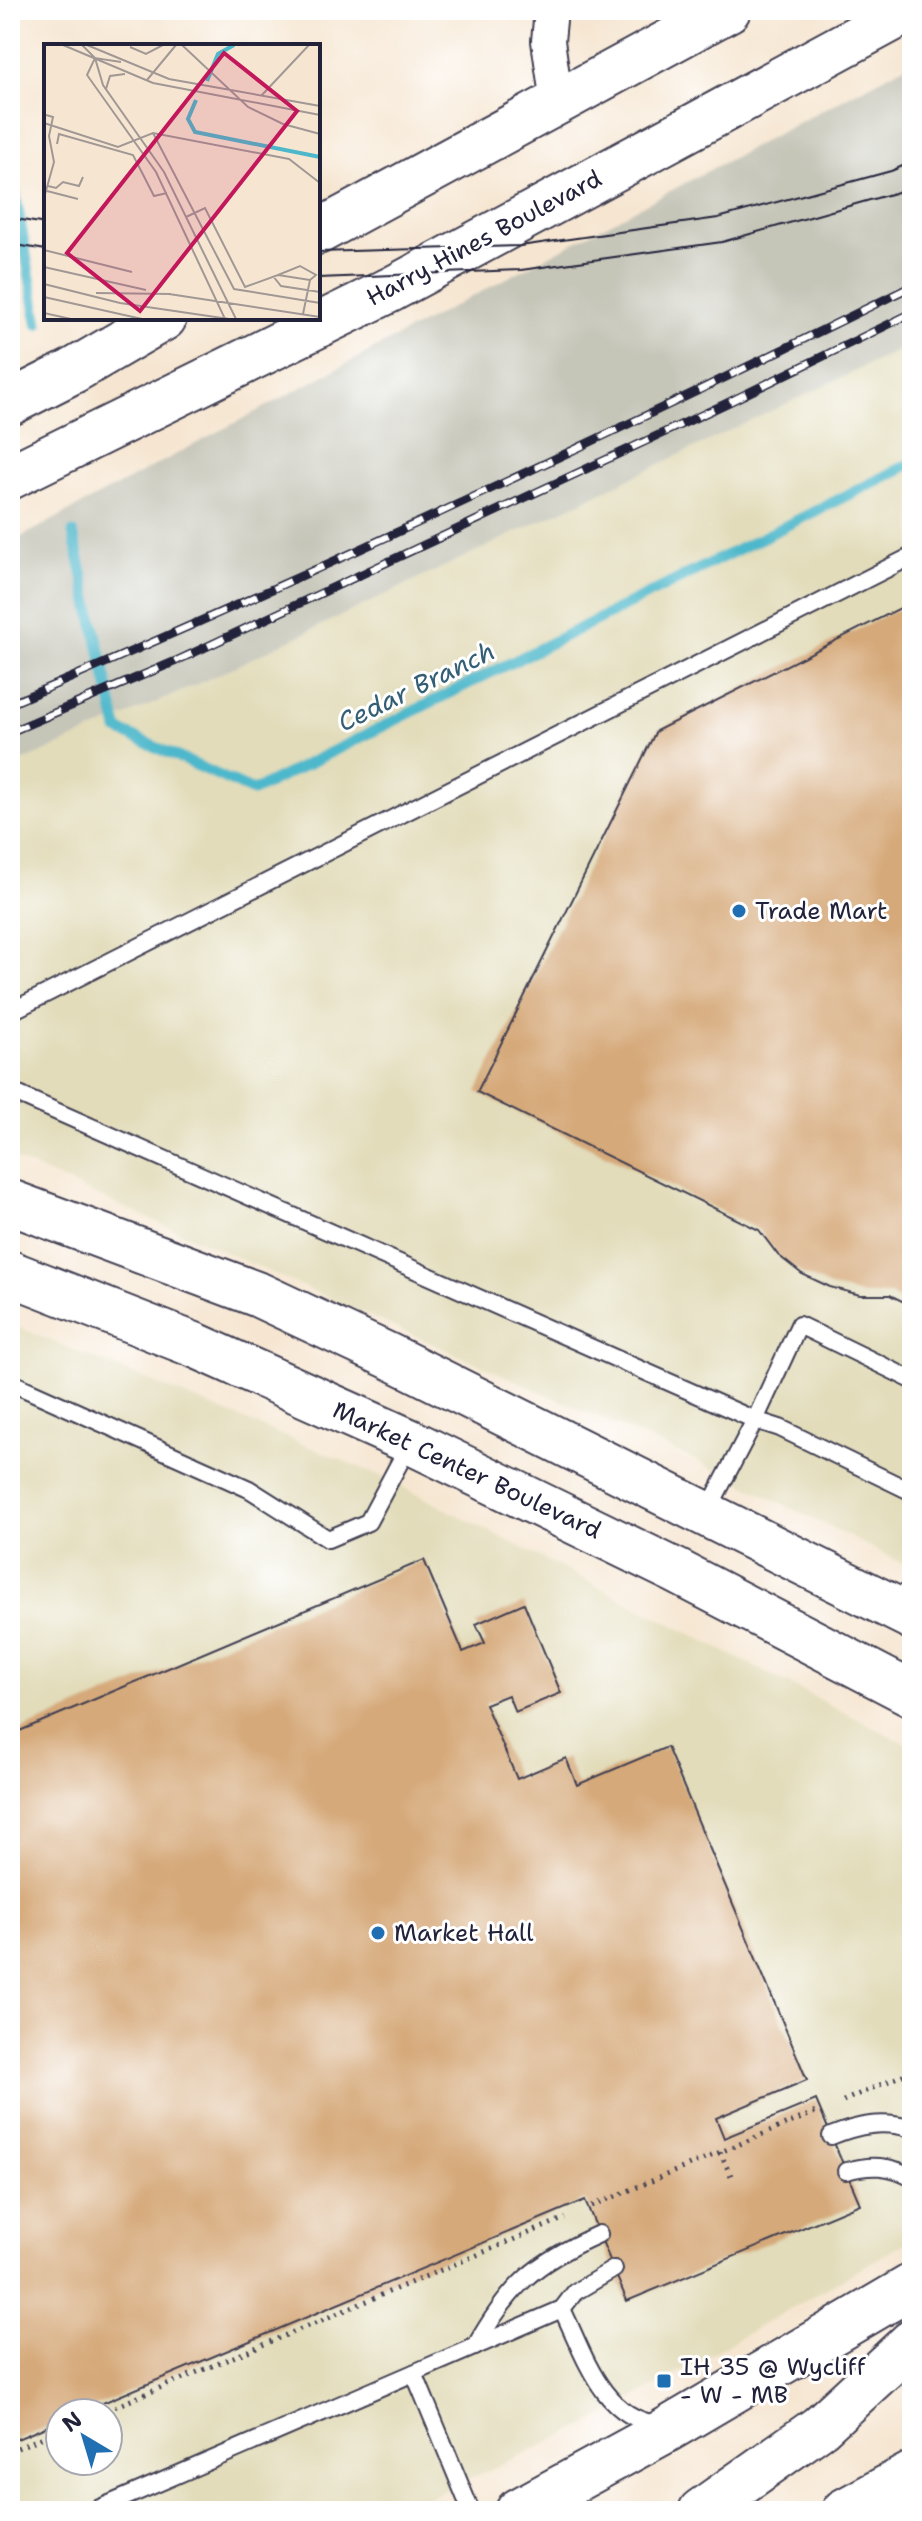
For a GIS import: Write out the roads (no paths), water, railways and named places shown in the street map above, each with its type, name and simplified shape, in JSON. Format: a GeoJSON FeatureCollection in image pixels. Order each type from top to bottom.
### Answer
{"type":"FeatureCollection","features":[{"type":"Feature","properties":{"kind":"main road"},"geometry":{"type":"LineString","coordinates":[[320,231],[728,10]]}},
{"type":"Feature","properties":{"kind":"main road","name":"Harry Hines Boulevard"},"geometry":{"type":"LineString","coordinates":[[10,477],[392,289],[909,10]]}},
{"type":"Feature","properties":{"kind":"main road"},"geometry":{"type":"LineString","coordinates":[[10,403],[161,320]]}},
{"type":"Feature","properties":{"kind":"main road"},"geometry":{"type":"LineString","coordinates":[[10,1202],[259,1295],[389,1356],[912,1617]]}},
{"type":"Feature","properties":{"kind":"main road","name":"Market Center Boulevard"},"geometry":{"type":"LineString","coordinates":[[10,1273],[197,1346],[411,1442],[676,1571],[912,1694]]}},
{"type":"Feature","properties":{"kind":"main road"},"geometry":{"type":"LineString","coordinates":[[676,1571],[706,1515]]}},
{"type":"Feature","properties":{"kind":"main road"},"geometry":{"type":"LineString","coordinates":[[518,2511],[679,2422],[912,2286]]}},
{"type":"Feature","properties":{"kind":"main road"},"geometry":{"type":"LineString","coordinates":[[701,2511],[820,2427],[912,2342]]}},
{"type":"Feature","properties":{"kind":"main road"},"geometry":{"type":"LineString","coordinates":[[844,2511],[912,2474]]}},
{"type":"Feature","properties":{"kind":"street"},"geometry":{"type":"LineString","coordinates":[[551,10],[548,41],[557,103]]}},
{"type":"Feature","properties":{"kind":"lane"},"geometry":{"type":"LineString","coordinates":[[10,1012],[912,556]]}},
{"type":"Feature","properties":{"kind":"lane"},"geometry":{"type":"LineString","coordinates":[[10,1091],[755,1420],[780,1428],[912,1492]]}},
{"type":"Feature","properties":{"kind":"lane"},"geometry":{"type":"LineString","coordinates":[[706,1515],[799,1325],[912,1380]]}},
{"type":"Feature","properties":{"kind":"lane"},"geometry":{"type":"LineString","coordinates":[[10,1382],[249,1489],[328,1539],[368,1522],[411,1442]]}},
{"type":"Feature","properties":{"kind":"lane"},"geometry":{"type":"LineString","coordinates":[[831,2136],[853,2127],[877,2124],[912,2129]]}},
{"type":"Feature","properties":{"kind":"lane"},"geometry":{"type":"LineString","coordinates":[[846,2171],[862,2166],[879,2166],[896,2169],[912,2177]]}},
{"type":"Feature","properties":{"kind":"lane"},"geometry":{"type":"LineString","coordinates":[[475,2347],[496,2310],[525,2277],[559,2252],[599,2234]]}},
{"type":"Feature","properties":{"kind":"lane"},"geometry":{"type":"LineString","coordinates":[[93,2511],[562,2309],[575,2292],[614,2269]]}},
{"type":"Feature","properties":{"kind":"lane"},"geometry":{"type":"LineString","coordinates":[[562,2309],[604,2393],[615,2406],[645,2423],[662,2425],[679,2422]]}},
{"type":"Feature","properties":{"kind":"lane"},"geometry":{"type":"LineString","coordinates":[[414,2373],[471,2511]]}},
{"type":"Feature","properties":{"kind":"waterway","name":"Cedar Branch"},"geometry":{"type":"LineString","coordinates":[[10,163],[38,324]]}},
{"type":"Feature","properties":{"kind":"waterway","name":"Cedar Branch"},"geometry":{"type":"LineString","coordinates":[[73,533],[118,730],[253,791],[912,463]]}},
{"type":"Feature","properties":{"kind":"tram line"},"geometry":{"type":"LineString","coordinates":[[320,252],[520,246],[718,218],[891,171],[912,162]]}},
{"type":"Feature","properties":{"kind":"tram line"},"geometry":{"type":"LineString","coordinates":[[320,278],[521,270],[722,242],[912,188]]}},
{"type":"Feature","properties":{"kind":"tram line"},"geometry":{"type":"LineString","coordinates":[[10,218],[44,224]]}},
{"type":"Feature","properties":{"kind":"tram line"},"geometry":{"type":"LineString","coordinates":[[10,244],[44,250]]}},
{"type":"Feature","properties":{"kind":"railway"},"geometry":{"type":"LineString","coordinates":[[10,704],[238,605],[464,501],[912,286]]}},
{"type":"Feature","properties":{"kind":"railway"},"geometry":{"type":"LineString","coordinates":[[10,732],[176,661],[912,313]]}},
{"type":"Feature","properties":{"kind":"place","name":"Trade Mart"},"geometry":{"type":"Point","coordinates":[739,911]}},
{"type":"Feature","properties":{"kind":"place","name":"Market Hall"},"geometry":{"type":"Point","coordinates":[378,1933]}},
{"type":"Feature","properties":{"kind":"place","name":"IH 35 @ Wycliff - W - MB"},"geometry":{"type":"Point","coordinates":[664,2381]}}]}
